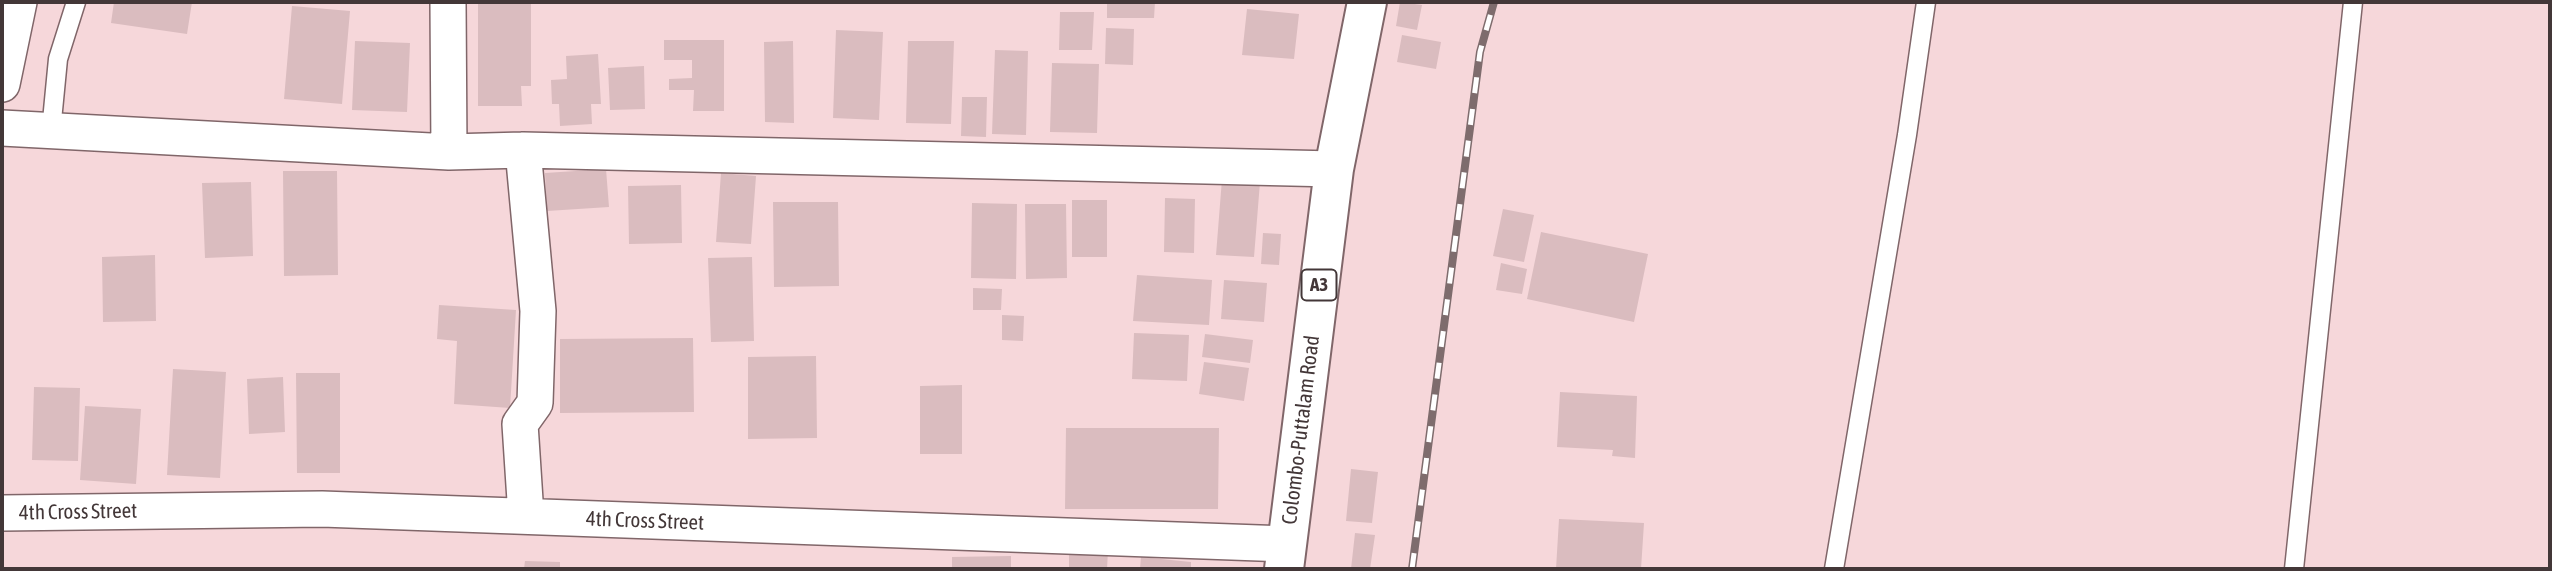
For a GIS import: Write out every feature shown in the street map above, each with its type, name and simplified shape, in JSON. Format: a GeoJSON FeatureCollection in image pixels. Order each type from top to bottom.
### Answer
{"type":"FeatureCollection","features":[{"type":"Feature","properties":{"kind":"highway","name":"Colombo-Puttalam Road"},"geometry":{"type":"LineString","coordinates":[[1286,557],[1334,169],[1367,2]]}},
{"type":"Feature","properties":{"kind":"street"},"geometry":{"type":"LineString","coordinates":[[2,85],[19,2]]}},
{"type":"Feature","properties":{"kind":"street"},"geometry":{"type":"LineString","coordinates":[[448,2],[449,152]]}},
{"type":"Feature","properties":{"kind":"street"},"geometry":{"type":"LineString","coordinates":[[2,128],[449,152],[523,150],[1334,169]]}},
{"type":"Feature","properties":{"kind":"street"},"geometry":{"type":"LineString","coordinates":[[523,150],[538,311],[535,403],[520,424],[526,516]]}},
{"type":"Feature","properties":{"kind":"street","name":"4th Cross Street"},"geometry":{"type":"LineString","coordinates":[[2,513],[322,509],[526,516],[1286,557]]}},
{"type":"Feature","properties":{"kind":"lane"},"geometry":{"type":"LineString","coordinates":[[51,131],[58,59],[76,2]]}},
{"type":"Feature","properties":{"kind":"lane"},"geometry":{"type":"LineString","coordinates":[[1835,569],[1907,135],[1926,2]]}},
{"type":"Feature","properties":{"kind":"lane"},"geometry":{"type":"LineString","coordinates":[[2294,569],[2354,2]]}},
{"type":"Feature","properties":{"kind":"building"},"geometry":{"type":"Polygon","coordinates":[[[114,2],[192,2],[187,34],[111,23],[114,2]]]}},
{"type":"Feature","properties":{"kind":"building"},"geometry":{"type":"Polygon","coordinates":[[[478,2],[531,2],[531,86],[521,86],[522,106],[478,106],[478,2]]]}},
{"type":"Feature","properties":{"kind":"building"},"geometry":{"type":"Polygon","coordinates":[[[1107,2],[1155,2],[1154,18],[1107,18],[1107,2]]]}},
{"type":"Feature","properties":{"kind":"building"},"geometry":{"type":"Polygon","coordinates":[[[1400,2],[1422,5],[1417,30],[1396,26],[1400,2]]]}},
{"type":"Feature","properties":{"kind":"building"},"geometry":{"type":"Polygon","coordinates":[[[292,6],[350,11],[342,104],[284,99],[292,6]]]}},
{"type":"Feature","properties":{"kind":"building"},"geometry":{"type":"Polygon","coordinates":[[[1247,9],[1299,14],[1294,59],[1242,55],[1247,9]]]}},
{"type":"Feature","properties":{"kind":"building"},"geometry":{"type":"Polygon","coordinates":[[[1060,12],[1094,12],[1092,50],[1059,50],[1060,12]]]}},
{"type":"Feature","properties":{"kind":"building"},"geometry":{"type":"Polygon","coordinates":[[[1106,28],[1134,29],[1133,65],[1105,64],[1106,28]]]}},
{"type":"Feature","properties":{"kind":"building"},"geometry":{"type":"Polygon","coordinates":[[[836,30],[883,32],[879,120],[833,118],[836,30]]]}},
{"type":"Feature","properties":{"kind":"building"},"geometry":{"type":"Polygon","coordinates":[[[1402,35],[1441,42],[1436,69],[1397,62],[1402,35]]]}},
{"type":"Feature","properties":{"kind":"building"},"geometry":{"type":"Polygon","coordinates":[[[664,40],[724,40],[724,111],[693,111],[694,90],[669,90],[669,79],[692,78],[692,60],[664,60],[664,40]]]}},
{"type":"Feature","properties":{"kind":"building"},"geometry":{"type":"Polygon","coordinates":[[[355,41],[410,43],[407,112],[352,110],[355,41]]]}},
{"type":"Feature","properties":{"kind":"building"},"geometry":{"type":"Polygon","coordinates":[[[793,41],[794,123],[765,122],[764,42],[793,41]]]}},
{"type":"Feature","properties":{"kind":"building"},"geometry":{"type":"Polygon","coordinates":[[[908,41],[954,41],[951,124],[906,123],[908,41]]]}},
{"type":"Feature","properties":{"kind":"building"},"geometry":{"type":"Polygon","coordinates":[[[995,50],[1028,51],[1026,135],[992,134],[995,50]]]}},
{"type":"Feature","properties":{"kind":"building"},"geometry":{"type":"Polygon","coordinates":[[[598,54],[601,104],[591,104],[592,124],[560,126],[559,104],[552,104],[551,80],[567,79],[566,56],[598,54]]]}},
{"type":"Feature","properties":{"kind":"building"},"geometry":{"type":"Polygon","coordinates":[[[1052,63],[1099,64],[1097,133],[1050,132],[1052,63]]]}},
{"type":"Feature","properties":{"kind":"building"},"geometry":{"type":"Polygon","coordinates":[[[644,66],[645,109],[610,110],[608,68],[644,66]]]}},
{"type":"Feature","properties":{"kind":"building"},"geometry":{"type":"Polygon","coordinates":[[[962,97],[987,97],[986,137],[961,136],[962,97]]]}},
{"type":"Feature","properties":{"kind":"building"},"geometry":{"type":"Polygon","coordinates":[[[606,169],[609,207],[547,211],[545,173],[606,169]]]}},
{"type":"Feature","properties":{"kind":"building"},"geometry":{"type":"Polygon","coordinates":[[[283,171],[337,171],[338,275],[284,276],[283,171]]]}},
{"type":"Feature","properties":{"kind":"building"},"geometry":{"type":"Polygon","coordinates":[[[721,173],[756,176],[751,244],[716,242],[721,173]]]}},
{"type":"Feature","properties":{"kind":"building"},"geometry":{"type":"Polygon","coordinates":[[[1222,179],[1260,182],[1254,257],[1216,255],[1222,179]]]}},
{"type":"Feature","properties":{"kind":"building"},"geometry":{"type":"Polygon","coordinates":[[[251,182],[253,256],[205,258],[202,183],[251,182]]]}},
{"type":"Feature","properties":{"kind":"building"},"geometry":{"type":"Polygon","coordinates":[[[681,185],[682,243],[629,244],[628,186],[681,185]]]}},
{"type":"Feature","properties":{"kind":"building"},"geometry":{"type":"Polygon","coordinates":[[[1165,198],[1195,199],[1194,253],[1164,252],[1165,198]]]}},
{"type":"Feature","properties":{"kind":"building"},"geometry":{"type":"Polygon","coordinates":[[[1072,200],[1107,200],[1107,257],[1072,257],[1072,200]]]}},
{"type":"Feature","properties":{"kind":"building"},"geometry":{"type":"Polygon","coordinates":[[[773,202],[838,202],[839,286],[774,287],[773,202]]]}},
{"type":"Feature","properties":{"kind":"building"},"geometry":{"type":"Polygon","coordinates":[[[972,203],[1017,204],[1016,279],[971,278],[972,203]]]}},
{"type":"Feature","properties":{"kind":"building"},"geometry":{"type":"Polygon","coordinates":[[[1025,204],[1066,204],[1067,278],[1026,279],[1025,204]]]}},
{"type":"Feature","properties":{"kind":"building"},"geometry":{"type":"Polygon","coordinates":[[[1503,209],[1534,215],[1524,262],[1493,256],[1503,209]]]}},
{"type":"Feature","properties":{"kind":"building"},"geometry":{"type":"Polygon","coordinates":[[[1541,232],[1648,254],[1634,322],[1527,299],[1541,232]]]}},
{"type":"Feature","properties":{"kind":"building"},"geometry":{"type":"Polygon","coordinates":[[[1263,233],[1281,234],[1279,265],[1261,264],[1263,233]]]}},
{"type":"Feature","properties":{"kind":"building"},"geometry":{"type":"Polygon","coordinates":[[[155,255],[156,321],[103,322],[102,257],[155,255]]]}},
{"type":"Feature","properties":{"kind":"building"},"geometry":{"type":"Polygon","coordinates":[[[752,257],[754,341],[711,342],[708,258],[752,257]]]}},
{"type":"Feature","properties":{"kind":"building"},"geometry":{"type":"Polygon","coordinates":[[[1501,263],[1527,269],[1522,294],[1496,290],[1501,263]]]}},
{"type":"Feature","properties":{"kind":"building"},"geometry":{"type":"Polygon","coordinates":[[[1137,275],[1212,280],[1209,325],[1133,321],[1137,275]]]}},
{"type":"Feature","properties":{"kind":"building"},"geometry":{"type":"Polygon","coordinates":[[[1224,280],[1267,283],[1264,322],[1221,319],[1224,280]]]}},
{"type":"Feature","properties":{"kind":"building"},"geometry":{"type":"Polygon","coordinates":[[[973,288],[1002,289],[1001,310],[973,310],[973,288]]]}},
{"type":"Feature","properties":{"kind":"building"},"geometry":{"type":"Polygon","coordinates":[[[439,305],[516,310],[510,408],[454,404],[457,341],[437,339],[439,305]]]}},
{"type":"Feature","properties":{"kind":"building"},"geometry":{"type":"Polygon","coordinates":[[[1002,315],[1024,316],[1023,341],[1002,340],[1002,315]]]}},
{"type":"Feature","properties":{"kind":"building"},"geometry":{"type":"Polygon","coordinates":[[[1134,333],[1189,335],[1187,381],[1132,379],[1134,333]]]}},
{"type":"Feature","properties":{"kind":"building"},"geometry":{"type":"Polygon","coordinates":[[[1205,334],[1253,340],[1250,363],[1202,357],[1205,334]]]}},
{"type":"Feature","properties":{"kind":"building"},"geometry":{"type":"Polygon","coordinates":[[[693,338],[694,412],[560,413],[560,339],[693,338]]]}},
{"type":"Feature","properties":{"kind":"building"},"geometry":{"type":"Polygon","coordinates":[[[816,356],[817,438],[748,439],[748,357],[816,356]]]}},
{"type":"Feature","properties":{"kind":"building"},"geometry":{"type":"Polygon","coordinates":[[[1204,362],[1249,368],[1244,401],[1199,394],[1204,362]]]}},
{"type":"Feature","properties":{"kind":"building"},"geometry":{"type":"Polygon","coordinates":[[[173,369],[226,372],[220,478],[167,475],[173,369]]]}},
{"type":"Feature","properties":{"kind":"building"},"geometry":{"type":"Polygon","coordinates":[[[296,373],[340,373],[340,473],[297,473],[296,373]]]}},
{"type":"Feature","properties":{"kind":"building"},"geometry":{"type":"Polygon","coordinates":[[[283,377],[285,432],[249,434],[247,379],[283,377]]]}},
{"type":"Feature","properties":{"kind":"building"},"geometry":{"type":"Polygon","coordinates":[[[962,385],[962,454],[920,454],[920,386],[962,385]]]}},
{"type":"Feature","properties":{"kind":"building"},"geometry":{"type":"Polygon","coordinates":[[[34,387],[80,388],[78,461],[32,460],[34,387]]]}},
{"type":"Feature","properties":{"kind":"building"},"geometry":{"type":"Polygon","coordinates":[[[1560,392],[1637,396],[1635,458],[1612,456],[1613,450],[1557,447],[1560,392]]]}},
{"type":"Feature","properties":{"kind":"building"},"geometry":{"type":"Polygon","coordinates":[[[85,406],[141,409],[136,484],[80,480],[85,406]]]}},
{"type":"Feature","properties":{"kind":"building"},"geometry":{"type":"Polygon","coordinates":[[[1066,428],[1219,428],[1218,509],[1065,509],[1066,428]]]}},
{"type":"Feature","properties":{"kind":"building"},"geometry":{"type":"Polygon","coordinates":[[[1351,469],[1378,472],[1372,523],[1346,521],[1351,469]]]}},
{"type":"Feature","properties":{"kind":"building"},"geometry":{"type":"Polygon","coordinates":[[[1559,519],[1644,523],[1641,569],[1556,569],[1559,519]]]}},
{"type":"Feature","properties":{"kind":"building"},"geometry":{"type":"Polygon","coordinates":[[[1355,533],[1375,535],[1370,569],[1351,569],[1355,533]]]}},
{"type":"Feature","properties":{"kind":"building"},"geometry":{"type":"Polygon","coordinates":[[[1069,550],[1108,550],[1107,569],[1069,569],[1069,550]]]}},
{"type":"Feature","properties":{"kind":"building"},"geometry":{"type":"Polygon","coordinates":[[[1011,556],[1011,569],[952,569],[952,557],[1011,556]]]}},
{"type":"Feature","properties":{"kind":"building"},"geometry":{"type":"Polygon","coordinates":[[[1141,557],[1191,562],[1191,569],[1140,569],[1141,557]]]}},
{"type":"Feature","properties":{"kind":"building"},"geometry":{"type":"Polygon","coordinates":[[[525,561],[560,562],[560,569],[524,569],[525,561]]]}},
{"type":"Feature","properties":{"kind":"railway"},"geometry":{"type":"LineString","coordinates":[[1412,569],[1480,52],[1494,2]]}}]}
